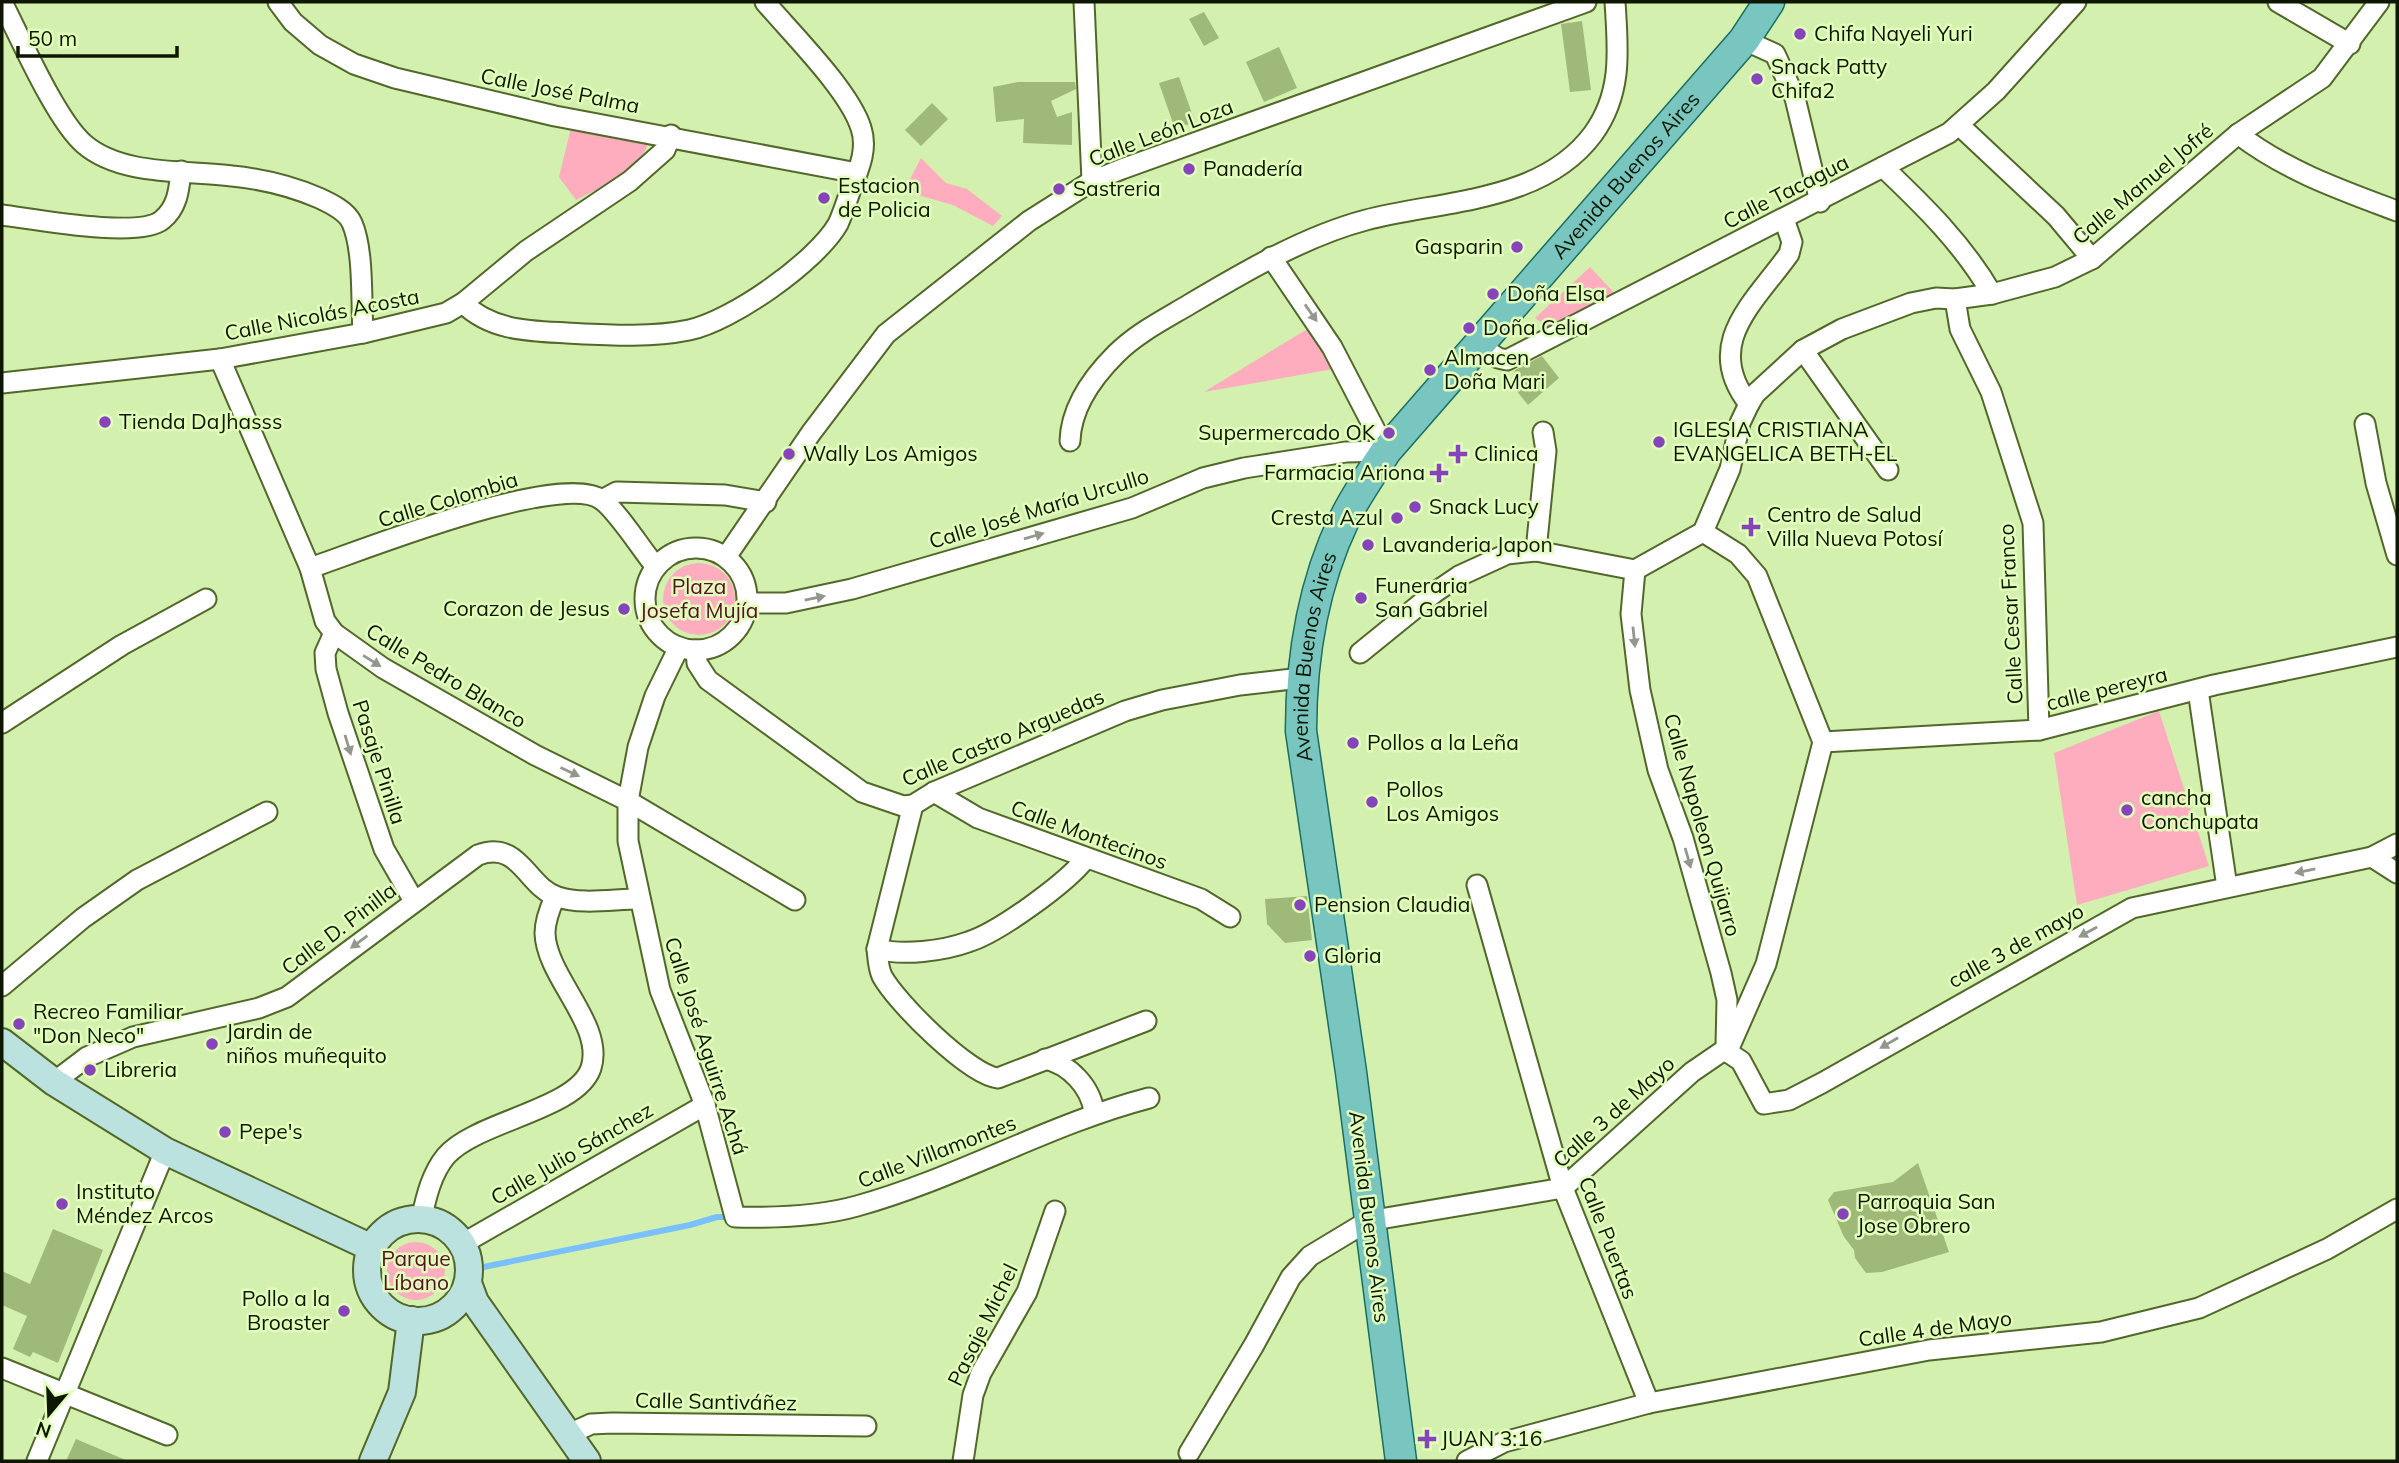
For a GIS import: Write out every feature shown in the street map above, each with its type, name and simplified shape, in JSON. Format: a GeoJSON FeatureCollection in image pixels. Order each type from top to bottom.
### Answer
{"type":"FeatureCollection","features":[{"type":"Feature","properties":{"kind":"main road","name":"Avenida Buenos Aires"},"geometry":{"type":"LineString","coordinates":[[1401,1461],[1368,1221],[1351,1072],[1301,731],[1301,678],[1317,597],[1344,520],[1386,451],[1744,40],[1769,2]]}},
{"type":"Feature","properties":{"kind":"main road"},"geometry":{"type":"LineString","coordinates":[[2,1042],[54,1082],[164,1151],[372,1248]]}},
{"type":"Feature","properties":{"kind":"main road"},"geometry":{"type":"LineString","coordinates":[[468,1298],[436,1318],[411,1320],[396,1316],[383,1307],[373,1294],[367,1279],[367,1263],[372,1248],[392,1227],[421,1220],[437,1223],[451,1231],[462,1244],[467,1256],[468,1298],[587,1461]]}},
{"type":"Feature","properties":{"kind":"main road"},"geometry":{"type":"LineString","coordinates":[[373,1461],[402,1392],[411,1320]]}},
{"type":"Feature","properties":{"kind":"street"},"geometry":{"type":"LineString","coordinates":[[2,2],[64,119],[83,143],[121,164],[262,180],[298,190],[341,211],[351,220],[357,239],[363,333]]}},
{"type":"Feature","properties":{"kind":"street","name":"Calle José Palma"},"geometry":{"type":"LineString","coordinates":[[278,2],[293,22],[320,45],[354,64],[395,78],[555,116],[671,135],[858,173]]}},
{"type":"Feature","properties":{"kind":"street"},"geometry":{"type":"LineString","coordinates":[[463,303],[488,320],[535,332],[659,334],[690,330],[715,322],[740,309],[792,271],[816,248],[837,225],[858,173],[864,141],[855,114],[765,2]]}},
{"type":"Feature","properties":{"kind":"street"},"geometry":{"type":"LineString","coordinates":[[1084,2],[1093,181]]}},
{"type":"Feature","properties":{"kind":"street","name":"Calle León Loza"},"geometry":{"type":"LineString","coordinates":[[726,556],[766,502],[811,433],[886,334],[1029,221],[1093,181],[1586,2]]}},
{"type":"Feature","properties":{"kind":"street"},"geometry":{"type":"LineString","coordinates":[[1070,441],[1070,429],[1082,400],[1101,370],[1118,353],[1160,322],[1271,257],[1363,220],[1516,187],[1548,173],[1572,156],[1598,126],[1609,108],[1615,87],[1619,55],[1615,2]]}},
{"type":"Feature","properties":{"kind":"street","name":"Calle Tacagua"},"geometry":{"type":"LineString","coordinates":[[1480,346],[1497,358],[1507,360],[1820,202],[1959,125],[1996,91],[2076,2]]}},
{"type":"Feature","properties":{"kind":"street"},"geometry":{"type":"LineString","coordinates":[[2278,2],[2350,44]]}},
{"type":"Feature","properties":{"kind":"street","name":"Calle Manuel Jofré"},"geometry":{"type":"LineString","coordinates":[[1703,532],[1730,468],[1740,423],[1749,404],[1755,394],[1803,350],[1842,329],[1912,303],[1936,298],[1955,299],[1992,294],[2055,278],[2092,259],[2238,134],[2322,78],[2379,2]]}},
{"type":"Feature","properties":{"kind":"street"},"geometry":{"type":"LineString","coordinates":[[1744,40],[1775,54],[1795,98],[1820,202]]}},
{"type":"Feature","properties":{"kind":"street"},"geometry":{"type":"LineString","coordinates":[[1959,125],[2048,208],[2092,259]]}},
{"type":"Feature","properties":{"kind":"street"},"geometry":{"type":"LineString","coordinates":[[2238,134],[2269,157],[2295,171],[2397,211]]}},
{"type":"Feature","properties":{"kind":"street","name":"Calle Nicolás Acosta"},"geometry":{"type":"LineString","coordinates":[[2,383],[220,359],[363,333],[446,313],[463,303],[526,251],[631,181],[665,150],[671,135]]}},
{"type":"Feature","properties":{"kind":"street"},"geometry":{"type":"LineString","coordinates":[[1883,167],[1947,230],[1976,266],[1992,294]]}},
{"type":"Feature","properties":{"kind":"street"},"geometry":{"type":"LineString","coordinates":[[2,215],[112,228],[144,228],[161,221],[176,203],[181,170]]}},
{"type":"Feature","properties":{"kind":"street"},"geometry":{"type":"LineString","coordinates":[[1749,404],[1733,379],[1729,349],[1738,324],[1789,254],[1792,242],[1784,219]]}},
{"type":"Feature","properties":{"kind":"street"},"geometry":{"type":"LineString","coordinates":[[1271,257],[1332,347],[1386,451]]}},
{"type":"Feature","properties":{"kind":"street","name":"Calle Cesar Franco"},"geometry":{"type":"LineString","coordinates":[[1955,299],[1960,329],[1991,392],[2033,523],[2039,730]]}},
{"type":"Feature","properties":{"kind":"street"},"geometry":{"type":"LineString","coordinates":[[1803,350],[1888,470]]}},
{"type":"Feature","properties":{"kind":"street","name":"Calle Pedro Blanco"},"geometry":{"type":"LineString","coordinates":[[220,359],[310,568],[326,621],[334,633],[383,668],[512,742],[628,801],[795,900]]}},
{"type":"Feature","properties":{"kind":"street"},"geometry":{"type":"LineString","coordinates":[[2365,424],[2375,482],[2397,555]]}},
{"type":"Feature","properties":{"kind":"street"},"geometry":{"type":"LineString","coordinates":[[1536,551],[1546,451],[1543,432]]}},
{"type":"Feature","properties":{"kind":"street","name":"Calle José María Urcullo"},"geometry":{"type":"LineString","coordinates":[[748,603],[786,603],[852,589],[1132,508],[1203,478],[1346,452],[1386,451]]}},
{"type":"Feature","properties":{"kind":"street","name":"Calle Colombia"},"geometry":{"type":"LineString","coordinates":[[310,568],[512,501],[571,492],[602,500],[617,492],[725,495],[766,502]]}},
{"type":"Feature","properties":{"kind":"street"},"geometry":{"type":"LineString","coordinates":[[602,500],[656,567]]}},
{"type":"Feature","properties":{"kind":"street"},"geometry":{"type":"LineString","coordinates":[[1360,653],[1459,576],[1507,554],[1536,551],[1635,570],[1703,532],[1738,554],[1757,576],[1823,742],[1766,964],[1726,1051]]}},
{"type":"Feature","properties":{"kind":"street"},"geometry":{"type":"LineString","coordinates":[[699,548],[726,556],[740,571],[746,585],[748,603],[737,630],[726,641],[687,648],[653,627],[647,612],[648,581],[656,567],[668,556],[683,549],[699,548]]}},
{"type":"Feature","properties":{"kind":"street","name":"Calle Napoleon Quijarro"},"geometry":{"type":"LineString","coordinates":[[1635,570],[1631,614],[1640,690],[1658,770],[1683,838],[1721,973],[1727,1000],[1726,1051]]}},
{"type":"Feature","properties":{"kind":"street"},"geometry":{"type":"LineString","coordinates":[[2,723],[122,645],[206,599]]}},
{"type":"Feature","properties":{"kind":"street","name":"Pasaje Pinilla"},"geometry":{"type":"LineString","coordinates":[[334,633],[326,653],[326,669],[338,713],[384,849],[414,901]]}},
{"type":"Feature","properties":{"kind":"street","name":"calle pereyra"},"geometry":{"type":"LineString","coordinates":[[1823,742],[2039,730],[2198,690],[2397,647]]}},
{"type":"Feature","properties":{"kind":"street","name":"Calle Castro Arguedas"},"geometry":{"type":"LineString","coordinates":[[687,648],[708,680],[862,792],[891,803],[913,805],[934,792],[1125,712],[1162,700],[1240,685],[1301,678]]}},
{"type":"Feature","properties":{"kind":"street","name":"Calle José Aguirre Achá"},"geometry":{"type":"LineString","coordinates":[[687,648],[655,696],[638,747],[628,801],[628,841],[660,990],[705,1105],[735,1217]]}},
{"type":"Feature","properties":{"kind":"street"},"geometry":{"type":"LineString","coordinates":[[2198,690],[2227,887]]}},
{"type":"Feature","properties":{"kind":"street","name":"Calle Montecinos"},"geometry":{"type":"LineString","coordinates":[[934,792],[978,818],[1201,899],[1230,917]]}},
{"type":"Feature","properties":{"kind":"street"},"geometry":{"type":"LineString","coordinates":[[913,805],[877,949],[881,972],[888,984],[947,1048],[979,1073],[998,1078],[1146,1021]]}},
{"type":"Feature","properties":{"kind":"street"},"geometry":{"type":"LineString","coordinates":[[2,986],[83,918],[137,880],[267,812]]}},
{"type":"Feature","properties":{"kind":"street","name":"calle 3 de mayo"},"geometry":{"type":"LineString","coordinates":[[1726,1051],[1741,1061],[1765,1104],[1789,1100],[2132,908],[2372,858],[2397,844]]}},
{"type":"Feature","properties":{"kind":"street","name":"Calle D. Pinilla"},"geometry":{"type":"LineString","coordinates":[[54,1082],[87,1057],[133,1037],[259,1008],[287,997],[414,901],[489,850],[512,856],[555,897]]}},
{"type":"Feature","properties":{"kind":"street"},"geometry":{"type":"LineString","coordinates":[[877,949],[895,952],[970,942],[1066,880],[1086,858]]}},
{"type":"Feature","properties":{"kind":"street"},"geometry":{"type":"LineString","coordinates":[[2372,858],[2397,873]]}},
{"type":"Feature","properties":{"kind":"street","name":"Calle Puertas"},"geometry":{"type":"LineString","coordinates":[[1477,885],[1563,1188],[1649,1402]]}},
{"type":"Feature","properties":{"kind":"street"},"geometry":{"type":"LineString","coordinates":[[421,1220],[435,1172],[447,1154],[464,1141],[554,1100],[579,1085],[590,1069],[593,1052],[583,1018],[549,951],[545,933],[555,897],[570,900],[639,899]]}},
{"type":"Feature","properties":{"kind":"street","name":"Calle 3 de Mayo"},"geometry":{"type":"LineString","coordinates":[[1189,1453],[1291,1277],[1310,1256],[1368,1221],[1563,1188],[1692,1072],[1726,1051]]}},
{"type":"Feature","properties":{"kind":"street"},"geometry":{"type":"LineString","coordinates":[[1045,1059],[1070,1069],[1093,1103],[1094,1112]]}},
{"type":"Feature","properties":{"kind":"street","name":"Calle Villamontes"},"geometry":{"type":"LineString","coordinates":[[735,1217],[783,1219],[855,1207],[950,1175],[1094,1112],[1149,1098]]}},
{"type":"Feature","properties":{"kind":"street","name":"Calle Julio Sánchez"},"geometry":{"type":"LineString","coordinates":[[462,1244],[705,1105]]}},
{"type":"Feature","properties":{"kind":"street"},"geometry":{"type":"LineString","coordinates":[[37,1461],[164,1151]]}},
{"type":"Feature","properties":{"kind":"street","name":"Calle 4 de Mayo"},"geometry":{"type":"LineString","coordinates":[[1467,1461],[1504,1442],[1649,1402],[1929,1350],[2101,1332],[2199,1308],[2327,1249],[2397,1209]]}},
{"type":"Feature","properties":{"kind":"street","name":"Pasaje Michel"},"geometry":{"type":"LineString","coordinates":[[963,1461],[973,1395],[981,1373],[1027,1292],[1055,1211]]}},
{"type":"Feature","properties":{"kind":"street"},"geometry":{"type":"LineString","coordinates":[[2,1367],[167,1435]]}},
{"type":"Feature","properties":{"kind":"street","name":"Calle Santiváñez"},"geometry":{"type":"LineString","coordinates":[[567,1435],[591,1424],[612,1423],[866,1426]]}},
{"type":"Feature","properties":{"kind":"green space"},"geometry":{"type":"Polygon","coordinates":[[[572,124],[648,141],[645,152],[630,170],[620,177],[576,200],[559,177],[572,124]]]}},
{"type":"Feature","properties":{"kind":"green space"},"geometry":{"type":"Polygon","coordinates":[[[921,158],[946,183],[967,189],[1002,216],[993,226],[953,205],[904,191],[921,158]]]}},
{"type":"Feature","properties":{"kind":"green space"},"geometry":{"type":"Polygon","coordinates":[[[1590,267],[1619,298],[1552,330],[1535,318],[1590,267]]]}},
{"type":"Feature","properties":{"kind":"green space"},"geometry":{"type":"Polygon","coordinates":[[[1309,328],[1334,369],[1204,392],[1309,328]]]}},
{"type":"Feature","properties":{"kind":"green space","name":"Plaza Josefa Mujía"},"geometry":{"type":"Polygon","coordinates":[[[699,563],[719,569],[729,579],[735,599],[729,619],[719,629],[699,635],[679,629],[669,619],[663,599],[669,579],[679,569],[699,563]]]}},
{"type":"Feature","properties":{"kind":"green space","name":"cancha Conchupata"},"geometry":{"type":"Polygon","coordinates":[[[2159,711],[2209,866],[2077,905],[2054,753],[2159,711]]]}},
{"type":"Feature","properties":{"kind":"green space","name":"Parque Líbano"},"geometry":{"type":"Polygon","coordinates":[[[416,1242],[432,1247],[440,1255],[445,1271],[440,1287],[432,1295],[416,1300],[400,1295],[392,1287],[387,1271],[392,1255],[400,1247],[416,1242]]]}},
{"type":"Feature","properties":{"kind":"building"},"geometry":{"type":"Polygon","coordinates":[[[1204,12],[1219,38],[1204,46],[1189,19],[1204,12]]]}},
{"type":"Feature","properties":{"kind":"building"},"geometry":{"type":"Polygon","coordinates":[[[1582,21],[1591,90],[1570,92],[1561,24],[1582,21]]]}},
{"type":"Feature","properties":{"kind":"building"},"geometry":{"type":"Polygon","coordinates":[[[1279,47],[1297,88],[1264,102],[1246,62],[1279,47]]]}},
{"type":"Feature","properties":{"kind":"building"},"geometry":{"type":"Polygon","coordinates":[[[1179,77],[1195,122],[1175,129],[1159,83],[1179,77]]]}},
{"type":"Feature","properties":{"kind":"building"},"geometry":{"type":"Polygon","coordinates":[[[1018,82],[1075,82],[1076,89],[1051,101],[1057,117],[1072,112],[1072,145],[1023,143],[1024,119],[996,122],[993,87],[1018,82]]]}},
{"type":"Feature","properties":{"kind":"building"},"geometry":{"type":"Polygon","coordinates":[[[932,103],[948,119],[921,146],[905,130],[932,103]]]}},
{"type":"Feature","properties":{"kind":"building"},"geometry":{"type":"Polygon","coordinates":[[[1542,356],[1559,378],[1528,405],[1511,384],[1515,370],[1542,356]]]}},
{"type":"Feature","properties":{"kind":"building"},"geometry":{"type":"Polygon","coordinates":[[[1307,896],[1312,940],[1285,943],[1267,924],[1265,899],[1307,896]]]}},
{"type":"Feature","properties":{"kind":"building"},"geometry":{"type":"Polygon","coordinates":[[[1918,1163],[1949,1252],[1882,1272],[1866,1273],[1844,1237],[1828,1200],[1834,1192],[1893,1182],[1918,1163]]]}},
{"type":"Feature","properties":{"kind":"building"},"geometry":{"type":"Polygon","coordinates":[[[53,1229],[103,1250],[58,1363],[33,1352],[30,1357],[13,1349],[27,1316],[2,1305],[2,1271],[30,1284],[53,1229]]]}},
{"type":"Feature","properties":{"kind":"building"},"geometry":{"type":"Polygon","coordinates":[[[76,1439],[128,1461],[66,1461],[76,1439]]]}},
{"type":"Feature","properties":{"kind":"waterway"},"geometry":{"type":"LineString","coordinates":[[469,1270],[690,1225],[717,1217],[733,1217]]}},
{"type":"Feature","properties":{"kind":"place","name":"Chifa Nayeli Yuri"},"geometry":{"type":"Point","coordinates":[1800,34]}},
{"type":"Feature","properties":{"kind":"place","name":"Snack Patty Chifa2"},"geometry":{"type":"Point","coordinates":[1757,79]}},
{"type":"Feature","properties":{"kind":"place","name":"Panadería"},"geometry":{"type":"Point","coordinates":[1189,169]}},
{"type":"Feature","properties":{"kind":"place","name":"Sastreria"},"geometry":{"type":"Point","coordinates":[1059,189]}},
{"type":"Feature","properties":{"kind":"place","name":"Estacion de Policia"},"geometry":{"type":"Point","coordinates":[824,198]}},
{"type":"Feature","properties":{"kind":"place","name":"Gasparin"},"geometry":{"type":"Point","coordinates":[1517,247]}},
{"type":"Feature","properties":{"kind":"place","name":"Doña Elsa"},"geometry":{"type":"Point","coordinates":[1493,294]}},
{"type":"Feature","properties":{"kind":"place","name":"Doña Celia"},"geometry":{"type":"Point","coordinates":[1469,328]}},
{"type":"Feature","properties":{"kind":"place","name":"Almacen Doña Mari"},"geometry":{"type":"Point","coordinates":[1430,370]}},
{"type":"Feature","properties":{"kind":"place","name":"Tienda DaJhasss"},"geometry":{"type":"Point","coordinates":[105,422]}},
{"type":"Feature","properties":{"kind":"place","name":"Supermercado OK"},"geometry":{"type":"Point","coordinates":[1389,433]}},
{"type":"Feature","properties":{"kind":"place","name":"IGLESIA CRISTIANA EVANGELICA BETH-EL"},"geometry":{"type":"Point","coordinates":[1659,442]}},
{"type":"Feature","properties":{"kind":"place","name":"Wally Los Amigos"},"geometry":{"type":"Point","coordinates":[789,454]}},
{"type":"Feature","properties":{"kind":"place","name":"Clinica"},"geometry":{"type":"Point","coordinates":[1458,454]}},
{"type":"Feature","properties":{"kind":"place","name":"Farmacia Ariona"},"geometry":{"type":"Point","coordinates":[1439,473]}},
{"type":"Feature","properties":{"kind":"place","name":"Snack Lucy"},"geometry":{"type":"Point","coordinates":[1415,507]}},
{"type":"Feature","properties":{"kind":"place","name":"Cresta Azul"},"geometry":{"type":"Point","coordinates":[1397,518]}},
{"type":"Feature","properties":{"kind":"place","name":"Centro de Salud Villa Nueva Potosí"},"geometry":{"type":"Point","coordinates":[1751,527]}},
{"type":"Feature","properties":{"kind":"place","name":"Lavanderia Japon"},"geometry":{"type":"Point","coordinates":[1368,545]}},
{"type":"Feature","properties":{"kind":"place","name":"Funeraria San Gabriel"},"geometry":{"type":"Point","coordinates":[1361,598]}},
{"type":"Feature","properties":{"kind":"place","name":"Corazon de Jesus"},"geometry":{"type":"Point","coordinates":[624,609]}},
{"type":"Feature","properties":{"kind":"place","name":"Pollos a la Leña"},"geometry":{"type":"Point","coordinates":[1353,743]}},
{"type":"Feature","properties":{"kind":"place","name":"Pollos Los Amigos"},"geometry":{"type":"Point","coordinates":[1372,802]}},
{"type":"Feature","properties":{"kind":"place","name":"cancha Conchupata"},"geometry":{"type":"Point","coordinates":[2127,810]}},
{"type":"Feature","properties":{"kind":"place","name":"Pension Claudia"},"geometry":{"type":"Point","coordinates":[1300,905]}},
{"type":"Feature","properties":{"kind":"place","name":"Gloria"},"geometry":{"type":"Point","coordinates":[1310,956]}},
{"type":"Feature","properties":{"kind":"place","name":"Recreo Familiar \"Don Neco\""},"geometry":{"type":"Point","coordinates":[19,1024]}},
{"type":"Feature","properties":{"kind":"place","name":"Jardin de niños muñequito"},"geometry":{"type":"Point","coordinates":[212,1044]}},
{"type":"Feature","properties":{"kind":"place","name":"Libreria"},"geometry":{"type":"Point","coordinates":[90,1070]}},
{"type":"Feature","properties":{"kind":"place","name":"Pepe's"},"geometry":{"type":"Point","coordinates":[225,1132]}},
{"type":"Feature","properties":{"kind":"place","name":"Instituto Méndez Arcos"},"geometry":{"type":"Point","coordinates":[62,1204]}},
{"type":"Feature","properties":{"kind":"place","name":"Parroquia San Jose Obrero"},"geometry":{"type":"Point","coordinates":[1843,1214]}},
{"type":"Feature","properties":{"kind":"place","name":"Pollo a la Broaster"},"geometry":{"type":"Point","coordinates":[344,1311]}},
{"type":"Feature","properties":{"kind":"place","name":"JUAN 3:16"},"geometry":{"type":"Point","coordinates":[1427,1439]}}]}
